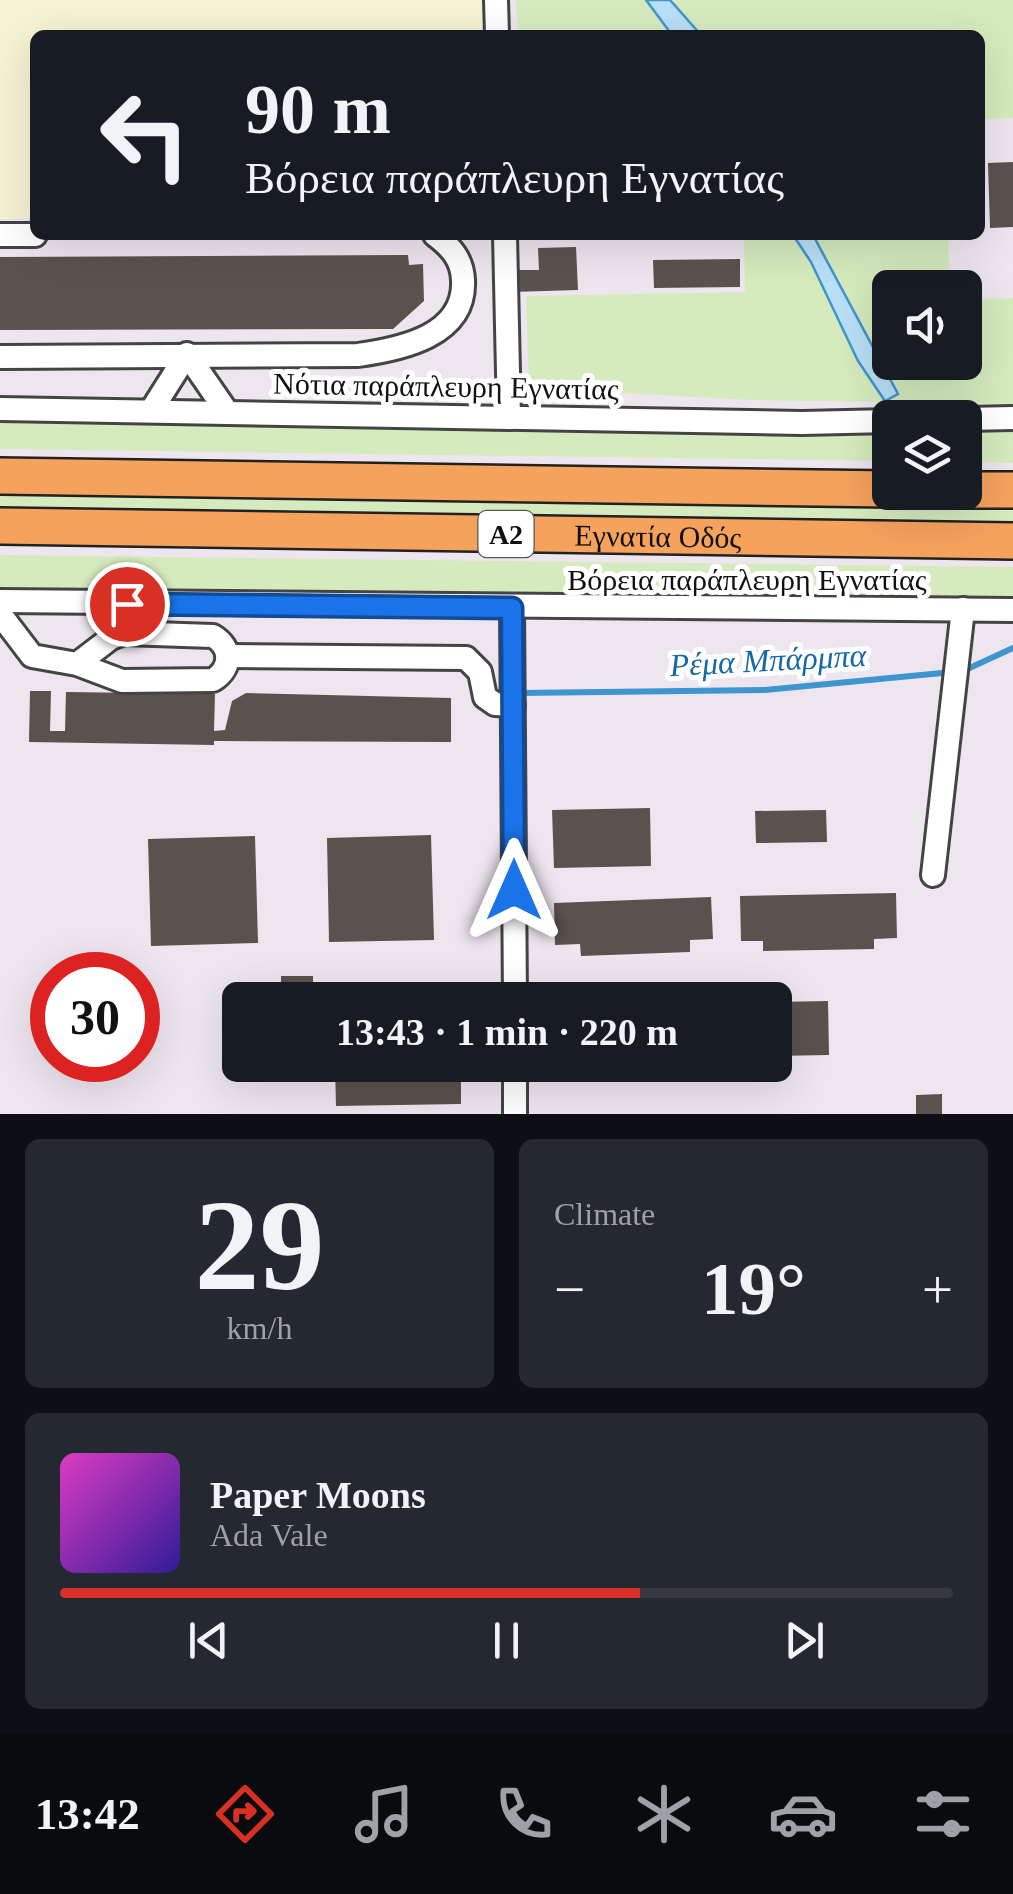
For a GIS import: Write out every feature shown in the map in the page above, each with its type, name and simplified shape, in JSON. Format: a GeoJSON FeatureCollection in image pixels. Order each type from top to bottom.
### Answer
{"type":"FeatureCollection","features":[{"type":"Feature","properties":{"kind":"highway","name":"Εγνατία Οδός"},"geometry":{"type":"LineString","coordinates":[[0,476],[872,488]]}},
{"type":"Feature","properties":{"kind":"highway"},"geometry":{"type":"LineString","coordinates":[[982,490],[1013,490]]}},
{"type":"Feature","properties":{"kind":"highway","name":"Εγνατία Οδός"},"geometry":{"type":"LineString","coordinates":[[0,526],[1013,541]]}},
{"type":"Feature","properties":{"kind":"street"},"geometry":{"type":"LineString","coordinates":[[496,0],[498,30]]}},
{"type":"Feature","properties":{"kind":"street"},"geometry":{"type":"LineString","coordinates":[[0,235],[30,235]]}},
{"type":"Feature","properties":{"kind":"street"},"geometry":{"type":"LineString","coordinates":[[0,357],[358,355],[411,345],[448,322],[463,295],[463,272],[458,257],[440,240]]}},
{"type":"Feature","properties":{"kind":"street"},"geometry":{"type":"LineString","coordinates":[[504,240],[509,418]]}},
{"type":"Feature","properties":{"kind":"street"},"geometry":{"type":"LineString","coordinates":[[151,411],[187,354]]}},
{"type":"Feature","properties":{"kind":"street"},"geometry":{"type":"LineString","coordinates":[[187,354],[227,412]]}},
{"type":"Feature","properties":{"kind":"street","name":"Νότια παράπλευρη Εγνατίας"},"geometry":{"type":"LineString","coordinates":[[0,410],[872,421]]}},
{"type":"Feature","properties":{"kind":"street"},"geometry":{"type":"LineString","coordinates":[[982,419],[1013,418]]}},
{"type":"Feature","properties":{"kind":"street","name":"Βόρεια παράπλευρη Εγνατίας"},"geometry":{"type":"LineString","coordinates":[[0,601],[1013,610]]}},
{"type":"Feature","properties":{"kind":"street"},"geometry":{"type":"LineString","coordinates":[[512,608],[514,982]]}},
{"type":"Feature","properties":{"kind":"street"},"geometry":{"type":"LineString","coordinates":[[933,876],[963,610]]}},
{"type":"Feature","properties":{"kind":"street"},"geometry":{"type":"LineString","coordinates":[[0,614],[28,654],[76,664],[124,682],[206,680],[224,672],[228,656],[223,643],[213,636],[124,633],[110,638],[76,664]]}},
{"type":"Feature","properties":{"kind":"street"},"geometry":{"type":"LineString","coordinates":[[228,656],[466,658],[480,672],[485,696],[496,704],[513,705]]}},
{"type":"Feature","properties":{"kind":"street"},"geometry":{"type":"LineString","coordinates":[[515,1082],[515,1114]]}},
{"type":"Feature","properties":{"kind":"shaded area"},"geometry":{"type":"Polygon","coordinates":[[[0,0],[1013,0],[1013,1114],[0,1114],[0,0]]]}},
{"type":"Feature","properties":{"kind":"shaded area"},"geometry":{"type":"Polygon","coordinates":[[[0,0],[494,0],[494,30],[30,30],[30,218],[0,219],[0,0]]]}},
{"type":"Feature","properties":{"kind":"green space"},"geometry":{"type":"Polygon","coordinates":[[[516,0],[1013,0],[1013,118],[985,119],[985,30],[518,30],[516,0]]]}},
{"type":"Feature","properties":{"kind":"green space"},"geometry":{"type":"Polygon","coordinates":[[[744,240],[948,240],[949,270],[872,270],[872,380],[982,380],[982,299],[1013,298],[1013,404],[982,404],[982,400],[749,400],[529,388],[526,296],[745,292],[744,240]]]}},
{"type":"Feature","properties":{"kind":"green space"},"geometry":{"type":"Polygon","coordinates":[[[0,416],[872,426],[872,461],[0,449],[0,416]]]}},
{"type":"Feature","properties":{"kind":"green space"},"geometry":{"type":"Polygon","coordinates":[[[982,427],[1013,427],[1013,463],[982,462],[982,427]]]}},
{"type":"Feature","properties":{"kind":"green space"},"geometry":{"type":"Polygon","coordinates":[[[0,494],[872,507],[872,510],[1013,509],[1013,521],[0,506],[0,494]]]}},
{"type":"Feature","properties":{"kind":"green space"},"geometry":{"type":"Polygon","coordinates":[[[0,555],[1013,567],[1013,598],[0,591],[0,555]]]}},
{"type":"Feature","properties":{"kind":"water"},"geometry":{"type":"Polygon","coordinates":[[[646,0],[670,0],[697,30],[668,30],[646,0]]]}},
{"type":"Feature","properties":{"kind":"water"},"geometry":{"type":"Polygon","coordinates":[[[796,240],[816,240],[872,345],[872,380],[891,380],[898,394],[884,400],[858,361],[811,262],[796,240]]]}},
{"type":"Feature","properties":{"kind":"building"},"geometry":{"type":"Polygon","coordinates":[[[1013,162],[1013,227],[990,228],[988,163],[1013,162]]]}},
{"type":"Feature","properties":{"kind":"building"},"geometry":{"type":"Polygon","coordinates":[[[576,247],[578,290],[511,292],[511,270],[539,270],[538,248],[576,247]]]}},
{"type":"Feature","properties":{"kind":"building"},"geometry":{"type":"Polygon","coordinates":[[[408,255],[409,265],[423,264],[424,301],[393,329],[0,330],[0,257],[408,255]]]}},
{"type":"Feature","properties":{"kind":"building"},"geometry":{"type":"Polygon","coordinates":[[[740,259],[740,287],[654,288],[653,260],[740,259]]]}},
{"type":"Feature","properties":{"kind":"building"},"geometry":{"type":"Polygon","coordinates":[[[30,691],[51,691],[50,731],[65,731],[66,692],[215,694],[214,731],[225,730],[232,701],[246,693],[451,698],[451,742],[29,742],[30,691]]]}},
{"type":"Feature","properties":{"kind":"building"},"geometry":{"type":"Polygon","coordinates":[[[650,808],[651,866],[554,868],[552,810],[650,808]]]}},
{"type":"Feature","properties":{"kind":"building"},"geometry":{"type":"Polygon","coordinates":[[[826,810],[827,842],[756,843],[755,811],[826,810]]]}},
{"type":"Feature","properties":{"kind":"building"},"geometry":{"type":"Polygon","coordinates":[[[431,835],[434,940],[329,942],[327,838],[431,835]]]}},
{"type":"Feature","properties":{"kind":"building"},"geometry":{"type":"Polygon","coordinates":[[[255,836],[258,943],[151,946],[148,839],[255,836]]]}},
{"type":"Feature","properties":{"kind":"building"},"geometry":{"type":"Polygon","coordinates":[[[896,893],[897,938],[874,939],[874,949],[763,951],[763,941],[741,941],[740,896],[896,893]]]}},
{"type":"Feature","properties":{"kind":"building"},"geometry":{"type":"Polygon","coordinates":[[[711,897],[713,939],[690,940],[690,952],[581,956],[580,944],[555,945],[554,903],[711,897]]]}},
{"type":"Feature","properties":{"kind":"building"},"geometry":{"type":"Polygon","coordinates":[[[281,976],[313,976],[313,982],[281,982],[281,976]]]}},
{"type":"Feature","properties":{"kind":"building"},"geometry":{"type":"Polygon","coordinates":[[[828,1001],[829,1055],[792,1056],[792,1002],[828,1001]]]}},
{"type":"Feature","properties":{"kind":"building"},"geometry":{"type":"Polygon","coordinates":[[[335,1082],[461,1082],[461,1104],[336,1106],[335,1082]]]}},
{"type":"Feature","properties":{"kind":"building"},"geometry":{"type":"Polygon","coordinates":[[[942,1094],[942,1114],[916,1114],[916,1095],[942,1094]]]}},
{"type":"Feature","properties":{"kind":"waterway","name":"Ρέμα Μπάρμπα"},"geometry":{"type":"LineString","coordinates":[[520,693],[765,690],[963,671],[1013,648]]}},
{"type":"Feature","properties":{"kind":"route"},"geometry":{"type":"LineString","coordinates":[[127,604],[512,608],[514,890]]}}]}
